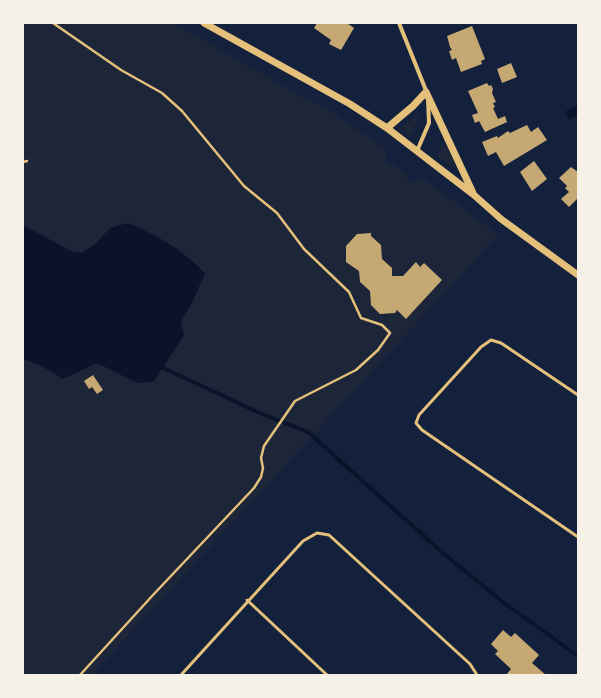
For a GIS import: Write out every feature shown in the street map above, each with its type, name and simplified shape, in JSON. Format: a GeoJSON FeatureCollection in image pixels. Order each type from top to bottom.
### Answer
{"type":"FeatureCollection","features":[{"type":"Feature","properties":{"kind":"street"},"geometry":{"type":"LineString","coordinates":[[204,23],[350,104],[387,128],[474,195],[501,219],[578,275]]}},
{"type":"Feature","properties":{"kind":"street"},"geometry":{"type":"LineString","coordinates":[[399,23],[426,92],[474,195]]}},
{"type":"Feature","properties":{"kind":"street"},"geometry":{"type":"LineString","coordinates":[[387,128],[413,106],[426,92]]}},
{"type":"Feature","properties":{"kind":"street"},"geometry":{"type":"LineString","coordinates":[[416,151],[429,123],[426,92]]}},
{"type":"Feature","properties":{"kind":"lane"},"geometry":{"type":"LineString","coordinates":[[578,395],[501,343],[491,340],[481,348],[424,409],[416,423],[422,430],[578,537]]}},
{"type":"Feature","properties":{"kind":"lane"},"geometry":{"type":"LineString","coordinates":[[181,675],[247,600],[306,538],[317,533],[330,535],[470,664],[475,669],[477,675]]}},
{"type":"Feature","properties":{"kind":"lane"},"geometry":{"type":"LineString","coordinates":[[247,600],[327,675]]}},
{"type":"Feature","properties":{"kind":"path"},"geometry":{"type":"LineString","coordinates":[[53,23],[121,70],[162,93],[182,111],[244,186],[277,213],[304,249],[349,292],[361,318],[382,325],[390,333],[378,350],[356,370],[296,401],[274,429],[264,446],[261,458],[263,468],[262,477],[254,488],[80,675]]}},
{"type":"Feature","properties":{"kind":"path"},"geometry":{"type":"LineString","coordinates":[[23,162],[27,161]]}},
{"type":"Feature","properties":{"kind":"shaded area"},"geometry":{"type":"Polygon","coordinates":[[[23,23],[174,23],[295,93],[324,107],[387,150],[386,163],[389,165],[394,164],[406,174],[408,181],[415,183],[420,176],[498,235],[92,675],[23,675],[23,23]]]}},
{"type":"Feature","properties":{"kind":"shaded area"},"geometry":{"type":"Polygon","coordinates":[[[578,104],[578,114],[569,120],[565,112],[578,104]]]}},
{"type":"Feature","properties":{"kind":"shaded area"},"geometry":{"type":"Polygon","coordinates":[[[418,115],[419,117],[412,134],[409,135],[403,130],[402,127],[418,115]]]}},
{"type":"Feature","properties":{"kind":"shaded area"},"geometry":{"type":"Polygon","coordinates":[[[442,145],[447,146],[455,165],[454,168],[438,157],[442,145]]]}},
{"type":"Feature","properties":{"kind":"shaded area"},"geometry":{"type":"Polygon","coordinates":[[[128,223],[179,250],[205,273],[193,301],[181,322],[184,335],[154,381],[137,383],[97,363],[63,379],[42,366],[23,359],[23,225],[73,252],[82,253],[96,243],[110,228],[128,223]]]}},
{"type":"Feature","properties":{"kind":"building"},"geometry":{"type":"Polygon","coordinates":[[[317,23],[347,23],[354,28],[341,50],[329,44],[331,40],[314,28],[317,23]]]}},
{"type":"Feature","properties":{"kind":"building"},"geometry":{"type":"Polygon","coordinates":[[[472,26],[485,59],[481,61],[482,64],[461,72],[456,58],[452,60],[449,51],[452,50],[447,36],[472,26]]]}},
{"type":"Feature","properties":{"kind":"building"},"geometry":{"type":"Polygon","coordinates":[[[511,63],[517,77],[502,83],[497,69],[511,63]]]}},
{"type":"Feature","properties":{"kind":"building"},"geometry":{"type":"Polygon","coordinates":[[[487,83],[489,86],[491,85],[493,89],[492,93],[496,102],[493,103],[495,107],[493,108],[498,119],[505,116],[507,122],[485,132],[479,121],[475,123],[472,115],[478,113],[468,91],[487,83]]]}},
{"type":"Feature","properties":{"kind":"building"},"geometry":{"type":"Polygon","coordinates":[[[527,125],[531,132],[538,127],[547,140],[504,166],[496,152],[488,156],[482,142],[497,136],[498,138],[508,131],[510,133],[527,125]]]}},
{"type":"Feature","properties":{"kind":"building"},"geometry":{"type":"Polygon","coordinates":[[[534,161],[547,179],[532,191],[520,172],[534,161]]]}},
{"type":"Feature","properties":{"kind":"building"},"geometry":{"type":"Polygon","coordinates":[[[571,167],[578,172],[578,198],[569,207],[561,199],[569,192],[565,188],[567,186],[559,178],[571,167]]]}},
{"type":"Feature","properties":{"kind":"building"},"geometry":{"type":"Polygon","coordinates":[[[371,233],[371,236],[381,245],[382,259],[392,268],[392,276],[403,276],[416,262],[420,267],[424,263],[442,280],[406,319],[397,310],[395,313],[380,314],[371,305],[370,291],[360,282],[359,271],[346,262],[346,246],[357,234],[371,233]]]}},
{"type":"Feature","properties":{"kind":"building"},"geometry":{"type":"Polygon","coordinates":[[[93,375],[103,390],[97,394],[92,387],[89,389],[84,381],[93,375]]]}},
{"type":"Feature","properties":{"kind":"building"},"geometry":{"type":"Polygon","coordinates":[[[503,630],[511,637],[515,633],[539,655],[532,663],[546,675],[506,675],[511,669],[495,654],[498,651],[491,644],[503,630]]]}},
{"type":"Feature","properties":{"kind":"waterway"},"geometry":{"type":"LineString","coordinates":[[159,366],[262,414],[308,432],[444,554],[503,602],[578,656]]}}]}
